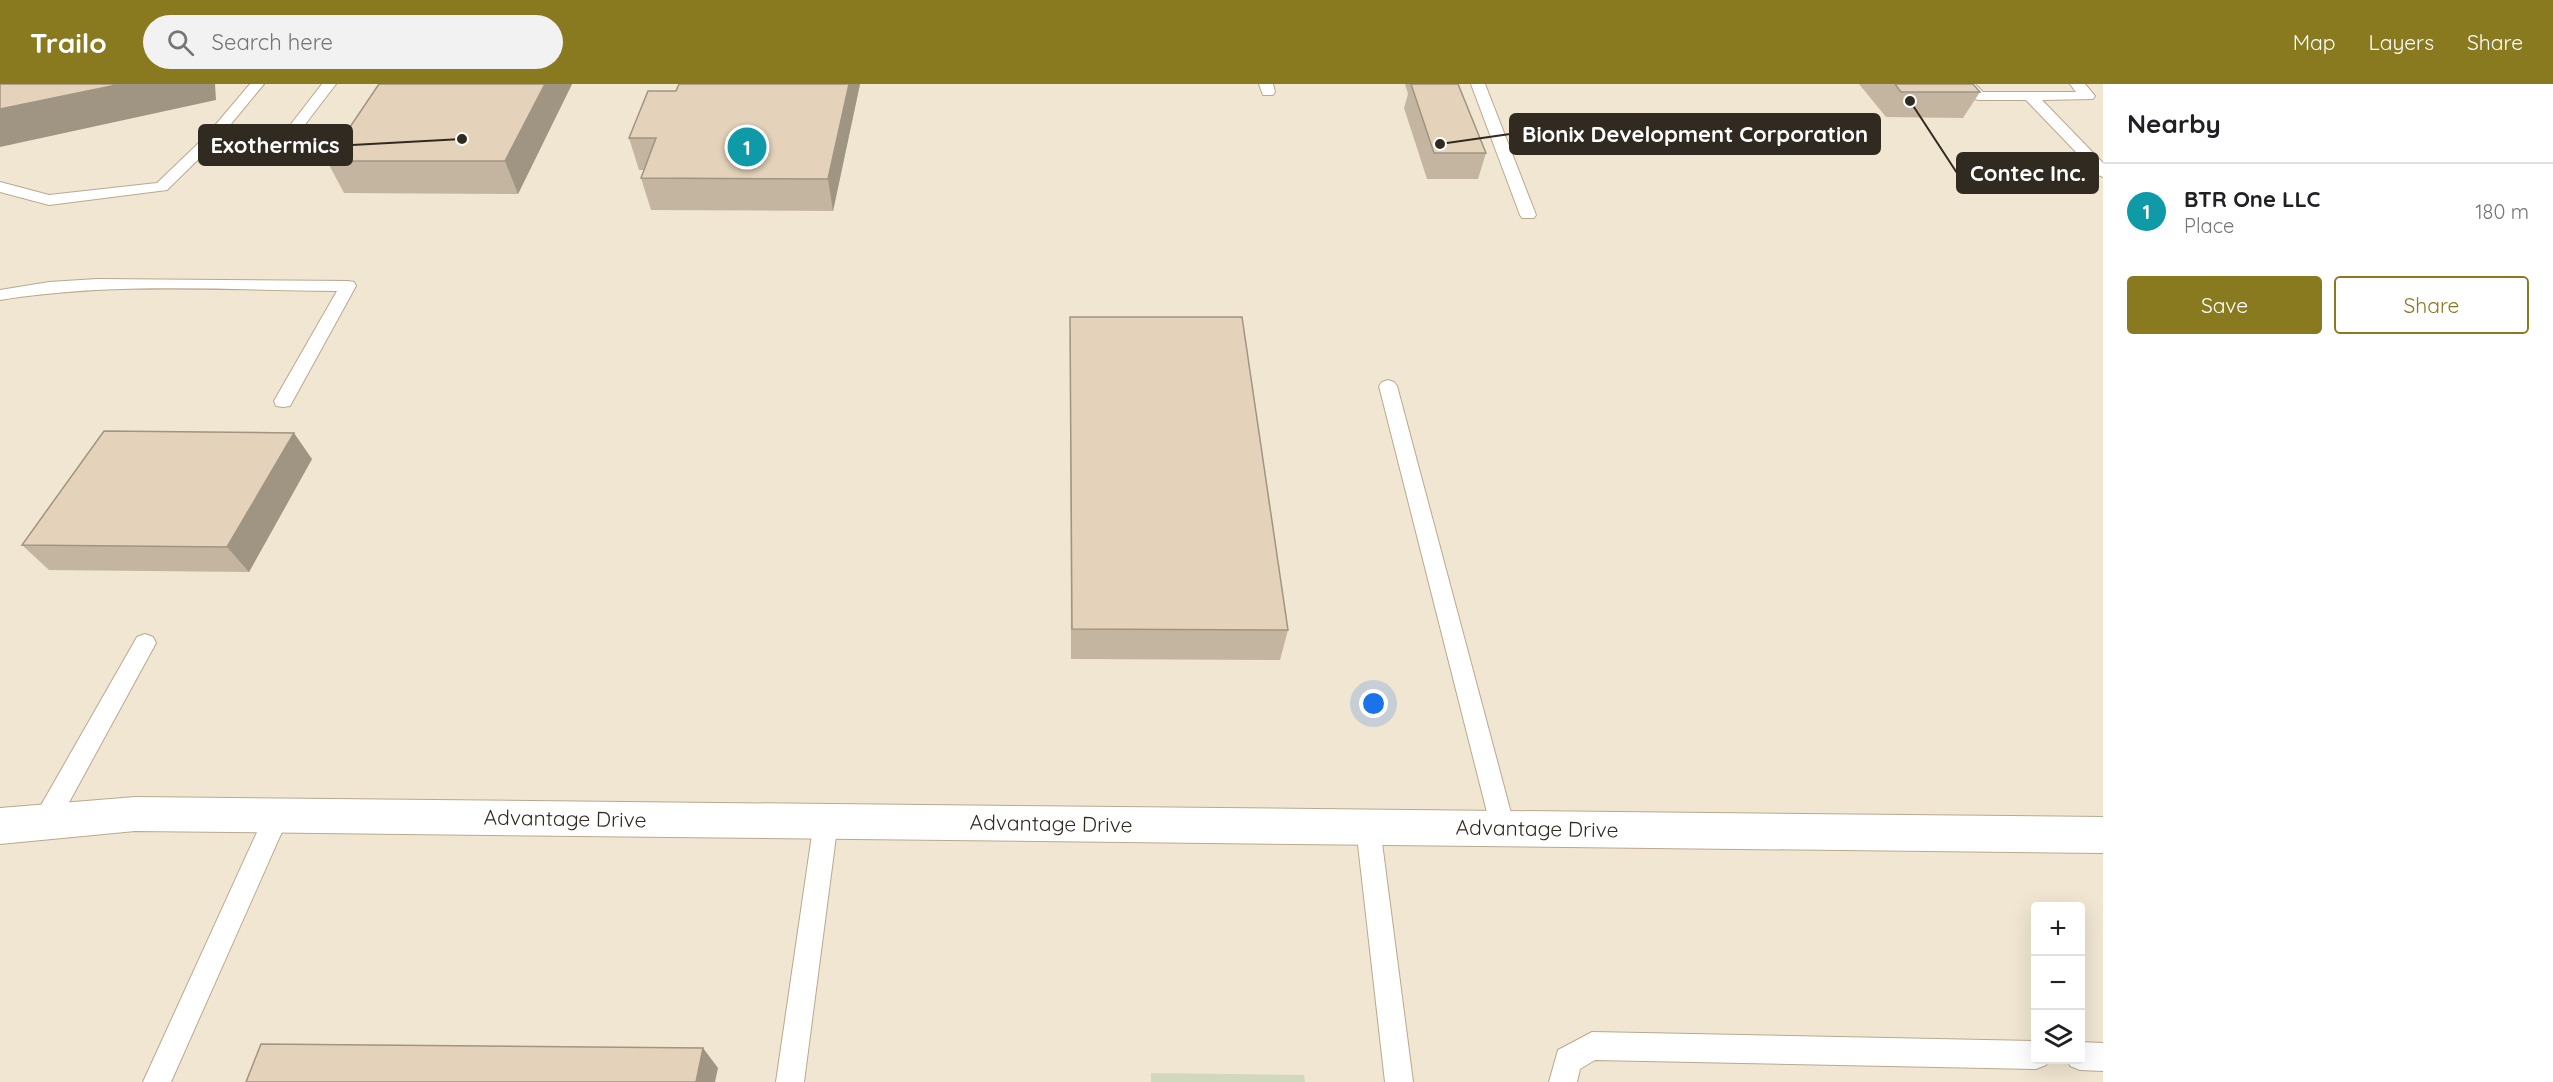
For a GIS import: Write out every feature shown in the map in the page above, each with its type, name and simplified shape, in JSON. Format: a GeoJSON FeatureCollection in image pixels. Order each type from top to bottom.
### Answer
{"type":"FeatureCollection","features":[{"type":"Feature","properties":{"kind":"street","name":"Advantage Drive"},"geometry":{"type":"LineString","coordinates":[[0,826],[135,814],[2103,835]]}},
{"type":"Feature","properties":{"kind":"lane"},"geometry":{"type":"LineString","coordinates":[[0,187],[49,200],[162,187],[211,139],[257,84]]}},
{"type":"Feature","properties":{"kind":"lane"},"geometry":{"type":"LineString","coordinates":[[295,128],[328,84]]}},
{"type":"Feature","properties":{"kind":"lane"},"geometry":{"type":"LineString","coordinates":[[1478,84],[1528,215]]}},
{"type":"Feature","properties":{"kind":"lane"},"geometry":{"type":"LineString","coordinates":[[1967,84],[1979,96],[2088,96],[2077,84]]}},
{"type":"Feature","properties":{"kind":"lane"},"geometry":{"type":"LineString","coordinates":[[2030,96],[2103,172]]}},
{"type":"Feature","properties":{"kind":"lane"},"geometry":{"type":"LineString","coordinates":[[0,295],[49,286],[97,284],[348,286],[283,401]]}},
{"type":"Feature","properties":{"kind":"lane"},"geometry":{"type":"LineString","coordinates":[[1388,386],[1503,828]]}},
{"type":"Feature","properties":{"kind":"lane"},"geometry":{"type":"LineString","coordinates":[[45,822],[145,643]]}},
{"type":"Feature","properties":{"kind":"lane"},"geometry":{"type":"LineString","coordinates":[[157,1082],[278,816]]}},
{"type":"Feature","properties":{"kind":"lane"},"geometry":{"type":"LineString","coordinates":[[790,1082],[826,821]]}},
{"type":"Feature","properties":{"kind":"lane"},"geometry":{"type":"LineString","coordinates":[[1368,827],[1398,1082]]}},
{"type":"Feature","properties":{"kind":"lane"},"geometry":{"type":"LineString","coordinates":[[1563,1082],[1568,1060],[1592,1046],[2031,1055]]}},
{"type":"Feature","properties":{"kind":"lane"},"geometry":{"type":"LineString","coordinates":[[2085,1056],[2103,1057]]}},
{"type":"Feature","properties":{"kind":"shaded area"},"geometry":{"type":"Polygon","coordinates":[[[0,84],[2103,84],[2103,1082],[0,1082],[0,84]]]}},
{"type":"Feature","properties":{"kind":"green space"},"geometry":{"type":"Polygon","coordinates":[[[1151,1073],[1304,1075],[1305,1082],[1151,1082],[1151,1073]]]}},
{"type":"Feature","properties":{"kind":"building"},"geometry":{"type":"Polygon","coordinates":[[[0,84],[121,84],[0,109],[0,84]]]}},
{"type":"Feature","properties":{"kind":"building"},"geometry":{"type":"Polygon","coordinates":[[[379,84],[545,84],[505,161],[327,161],[379,84]]]}},
{"type":"Feature","properties":{"kind":"building"},"geometry":{"type":"Polygon","coordinates":[[[679,84],[849,84],[828,179],[641,178],[656,138],[629,138],[648,91],[676,91],[679,84]]]}},
{"type":"Feature","properties":{"kind":"building"},"geometry":{"type":"Polygon","coordinates":[[[1411,84],[1458,84],[1486,153],[1434,153],[1411,84]]]}},
{"type":"Feature","properties":{"kind":"building"},"geometry":{"type":"Polygon","coordinates":[[[1895,84],[1973,84],[1980,92],[1901,92],[1895,84]]]}},
{"type":"Feature","properties":{"kind":"building"},"geometry":{"type":"Polygon","coordinates":[[[1070,317],[1242,317],[1288,630],[1072,629],[1070,317]]]}},
{"type":"Feature","properties":{"kind":"building"},"geometry":{"type":"Polygon","coordinates":[[[104,431],[294,433],[227,547],[22,545],[104,431]]]}},
{"type":"Feature","properties":{"kind":"building"},"geometry":{"type":"Polygon","coordinates":[[[261,1044],[703,1048],[696,1082],[246,1082],[261,1044]]]}},
{"type":"Feature","properties":{"kind":"place","name":"Contec Inc."},"geometry":{"type":"Point","coordinates":[1910,101]}},
{"type":"Feature","properties":{"kind":"place","name":"Exothermics"},"geometry":{"type":"Point","coordinates":[462,139]}},
{"type":"Feature","properties":{"kind":"place","name":"Bionix Development Corporation"},"geometry":{"type":"Point","coordinates":[1440,144]}},
{"type":"Feature","properties":{"kind":"place","name":"BTR One LLC"},"geometry":{"type":"Point","coordinates":[747,147]}}]}
